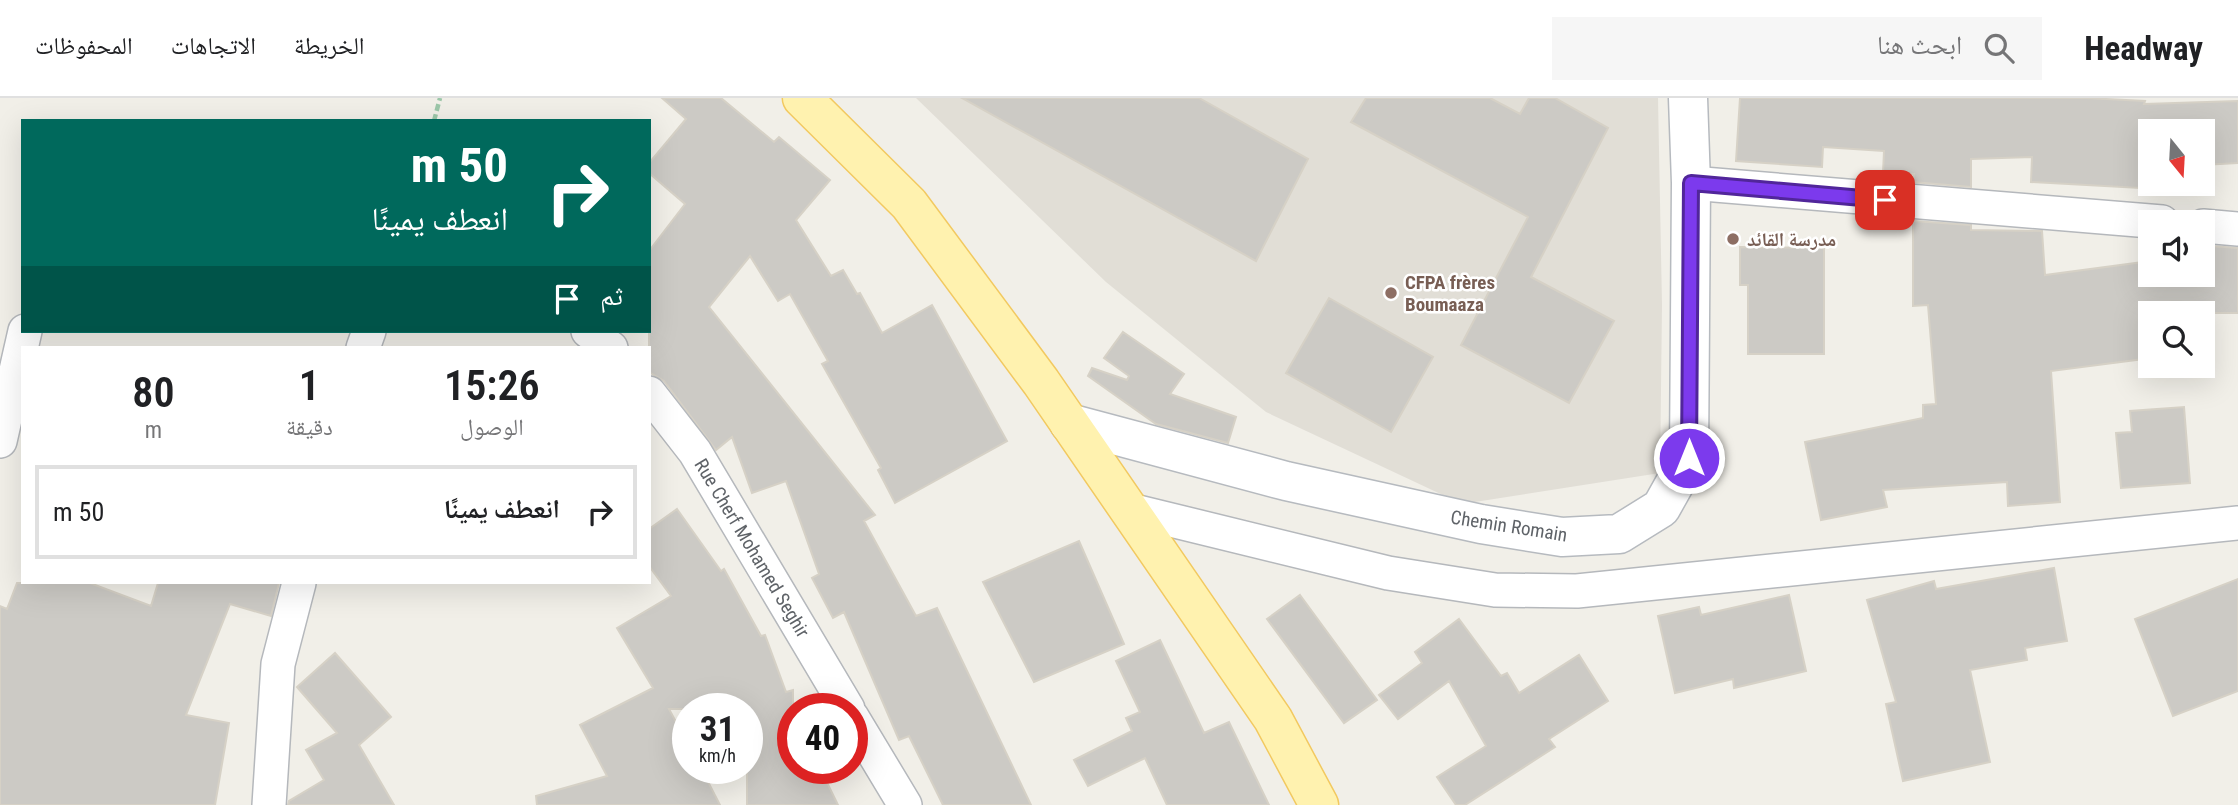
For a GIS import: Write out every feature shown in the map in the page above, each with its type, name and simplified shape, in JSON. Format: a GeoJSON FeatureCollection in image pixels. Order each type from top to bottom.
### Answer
{"type":"FeatureCollection","features":[{"type":"Feature","properties":{"kind":"main road"},"geometry":{"type":"LineString","coordinates":[[802,98],[909,204],[1069,423],[1273,719],[1319,805]]}},
{"type":"Feature","properties":{"kind":"street","name":"Chemin Romain"},"geometry":{"type":"LineString","coordinates":[[1069,423],[1286,481],[1481,524],[1562,537],[1619,534],[1661,508],[1689,458],[1691,183],[1688,98]]}},
{"type":"Feature","properties":{"kind":"street"},"geometry":{"type":"LineString","coordinates":[[1691,183],[2138,220]]}},
{"type":"Feature","properties":{"kind":"street"},"geometry":{"type":"LineString","coordinates":[[2215,227],[2238,229]]}},
{"type":"Feature","properties":{"kind":"street"},"geometry":{"type":"LineString","coordinates":[[591,333],[608,346]]}},
{"type":"Feature","properties":{"kind":"street"},"geometry":{"type":"LineString","coordinates":[[0,441],[21,349]]}},
{"type":"Feature","properties":{"kind":"street","name":"Rue Cherf Mohamed Seghir"},"geometry":{"type":"LineString","coordinates":[[651,396],[695,452],[838,693]]}},
{"type":"Feature","properties":{"kind":"street"},"geometry":{"type":"LineString","coordinates":[[1129,510],[1388,573],[1495,590],[1577,591],[2238,523]]}},
{"type":"Feature","properties":{"kind":"street"},"geometry":{"type":"LineString","coordinates":[[269,805],[278,664],[299,584]]}},
{"type":"Feature","properties":{"kind":"street"},"geometry":{"type":"LineString","coordinates":[[868,744],[905,805]]}},
{"type":"Feature","properties":{"kind":"path"},"geometry":{"type":"LineString","coordinates":[[435,119],[440,98]]}},
{"type":"Feature","properties":{"kind":"shaded area","name":"CFPA frères Boumaaza"},"geometry":{"type":"Polygon","coordinates":[[[916,98],[1658,98],[1662,305],[1660,473],[1462,504],[1266,412],[1106,282],[916,98]]]}},
{"type":"Feature","properties":{"kind":"building"},"geometry":{"type":"Polygon","coordinates":[[[662,98],[721,98],[774,142],[779,137],[830,180],[796,220],[831,276],[843,270],[857,294],[860,293],[882,333],[932,305],[1007,441],[895,503],[878,470],[881,468],[822,364],[828,361],[790,294],[778,301],[750,256],[709,307],[875,515],[864,521],[916,616],[937,608],[1031,805],[943,805],[909,736],[899,740],[844,612],[833,618],[812,578],[819,574],[786,481],[752,493],[732,437],[716,450],[664,381],[651,373],[651,248],[685,204],[651,175],[651,161],[686,119],[662,98]]]}},
{"type":"Feature","properties":{"kind":"building"},"geometry":{"type":"Polygon","coordinates":[[[962,98],[1199,98],[1308,159],[1256,261],[962,98]]]}},
{"type":"Feature","properties":{"kind":"building"},"geometry":{"type":"Polygon","coordinates":[[[1366,98],[1490,98],[1520,114],[1529,98],[1555,98],[1608,128],[1531,277],[1614,321],[1569,403],[1461,345],[1528,217],[1351,122],[1366,98]]]}},
{"type":"Feature","properties":{"kind":"building"},"geometry":{"type":"Polygon","coordinates":[[[1740,98],[2087,98],[2145,101],[2144,104],[2238,101],[2238,163],[2216,164],[2216,119],[2138,119],[2138,188],[2031,182],[2032,157],[1971,159],[1971,187],[1913,182],[1914,174],[1883,173],[1884,151],[1823,147],[1822,167],[1736,161],[1740,98]]]}},
{"type":"Feature","properties":{"kind":"building"},"geometry":{"type":"Polygon","coordinates":[[[1913,221],[1971,225],[1971,230],[2042,231],[2045,275],[2138,263],[2138,287],[2215,287],[2215,246],[2238,248],[2238,313],[2215,313],[2215,301],[2138,301],[2138,360],[2051,371],[2060,502],[2008,506],[2007,482],[1883,490],[1887,507],[1821,520],[1805,442],[1923,418],[1923,405],[1936,404],[1928,305],[1913,306],[1913,221]]]}},
{"type":"Feature","properties":{"kind":"building"},"geometry":{"type":"Polygon","coordinates":[[[1740,247],[1824,248],[1824,354],[1748,354],[1748,285],[1740,285],[1740,247]]]}},
{"type":"Feature","properties":{"kind":"building"},"geometry":{"type":"Polygon","coordinates":[[[1329,298],[1433,357],[1391,432],[1286,373],[1329,298]]]}},
{"type":"Feature","properties":{"kind":"building"},"geometry":{"type":"Polygon","coordinates":[[[1123,332],[1184,374],[1170,394],[1236,417],[1228,443],[1156,424],[1088,376],[1092,368],[1127,380],[1129,376],[1104,358],[1123,332]]]}},
{"type":"Feature","properties":{"kind":"building"},"geometry":{"type":"Polygon","coordinates":[[[2184,407],[2190,483],[2121,488],[2116,433],[2132,432],[2130,411],[2184,407]]]}},
{"type":"Feature","properties":{"kind":"building"},"geometry":{"type":"Polygon","coordinates":[[[677,509],[721,571],[724,569],[761,636],[765,635],[786,692],[793,690],[793,693],[777,693],[777,784],[828,784],[838,805],[747,805],[747,784],[763,784],[763,693],[672,693],[672,709],[669,709],[672,715],[672,784],[709,784],[720,805],[537,805],[536,796],[607,776],[580,725],[653,688],[617,628],[671,596],[651,569],[651,528],[677,509]]]}},
{"type":"Feature","properties":{"kind":"building"},"geometry":{"type":"Polygon","coordinates":[[[1079,541],[1124,644],[1034,682],[983,582],[1079,541]]]}},
{"type":"Feature","properties":{"kind":"building"},"geometry":{"type":"Polygon","coordinates":[[[2054,568],[2067,641],[2025,648],[2027,660],[1970,670],[1990,762],[1903,781],[1886,704],[1896,702],[1867,600],[1934,581],[1936,589],[2054,568]]]}},
{"type":"Feature","properties":{"kind":"building"},"geometry":{"type":"Polygon","coordinates":[[[2238,579],[2238,691],[2173,716],[2135,619],[2238,579]]]}},
{"type":"Feature","properties":{"kind":"building"},"geometry":{"type":"Polygon","coordinates":[[[17,583],[93,584],[151,606],[158,584],[279,584],[271,616],[230,604],[186,715],[229,723],[215,805],[0,805],[0,606],[7,609],[17,583]]]}},
{"type":"Feature","properties":{"kind":"building"},"geometry":{"type":"Polygon","coordinates":[[[1300,595],[1377,700],[1344,723],[1267,619],[1300,595]]]}},
{"type":"Feature","properties":{"kind":"building"},"geometry":{"type":"Polygon","coordinates":[[[1789,595],[1806,671],[1734,688],[1733,679],[1675,693],[1658,616],[1699,607],[1701,615],[1789,595]]]}},
{"type":"Feature","properties":{"kind":"building"},"geometry":{"type":"Polygon","coordinates":[[[1459,619],[1501,676],[1507,673],[1519,693],[1579,655],[1608,701],[1549,739],[1555,747],[1465,805],[1456,805],[1437,777],[1486,746],[1449,681],[1398,719],[1379,695],[1422,663],[1415,652],[1459,619]]]}},
{"type":"Feature","properties":{"kind":"building"},"geometry":{"type":"Polygon","coordinates":[[[1160,640],[1204,733],[1229,722],[1269,805],[1167,805],[1145,758],[1088,786],[1074,760],[1132,731],[1126,718],[1140,712],[1116,661],[1160,640]]]}},
{"type":"Feature","properties":{"kind":"building"},"geometry":{"type":"Polygon","coordinates":[[[335,653],[391,717],[359,745],[394,805],[288,805],[289,801],[324,780],[306,750],[337,733],[297,687],[335,653]]]}},
{"type":"Feature","properties":{"kind":"place","name":"مدرسة القائد"},"geometry":{"type":"Point","coordinates":[1733,239]}},
{"type":"Feature","properties":{"kind":"place","name":"CFPA frères Boumaaza"},"geometry":{"type":"Point","coordinates":[1391,293]}},
{"type":"Feature","properties":{"kind":"route"},"geometry":{"type":"LineString","coordinates":[[1689,458],[1691,183],[1885,200]]}}]}
